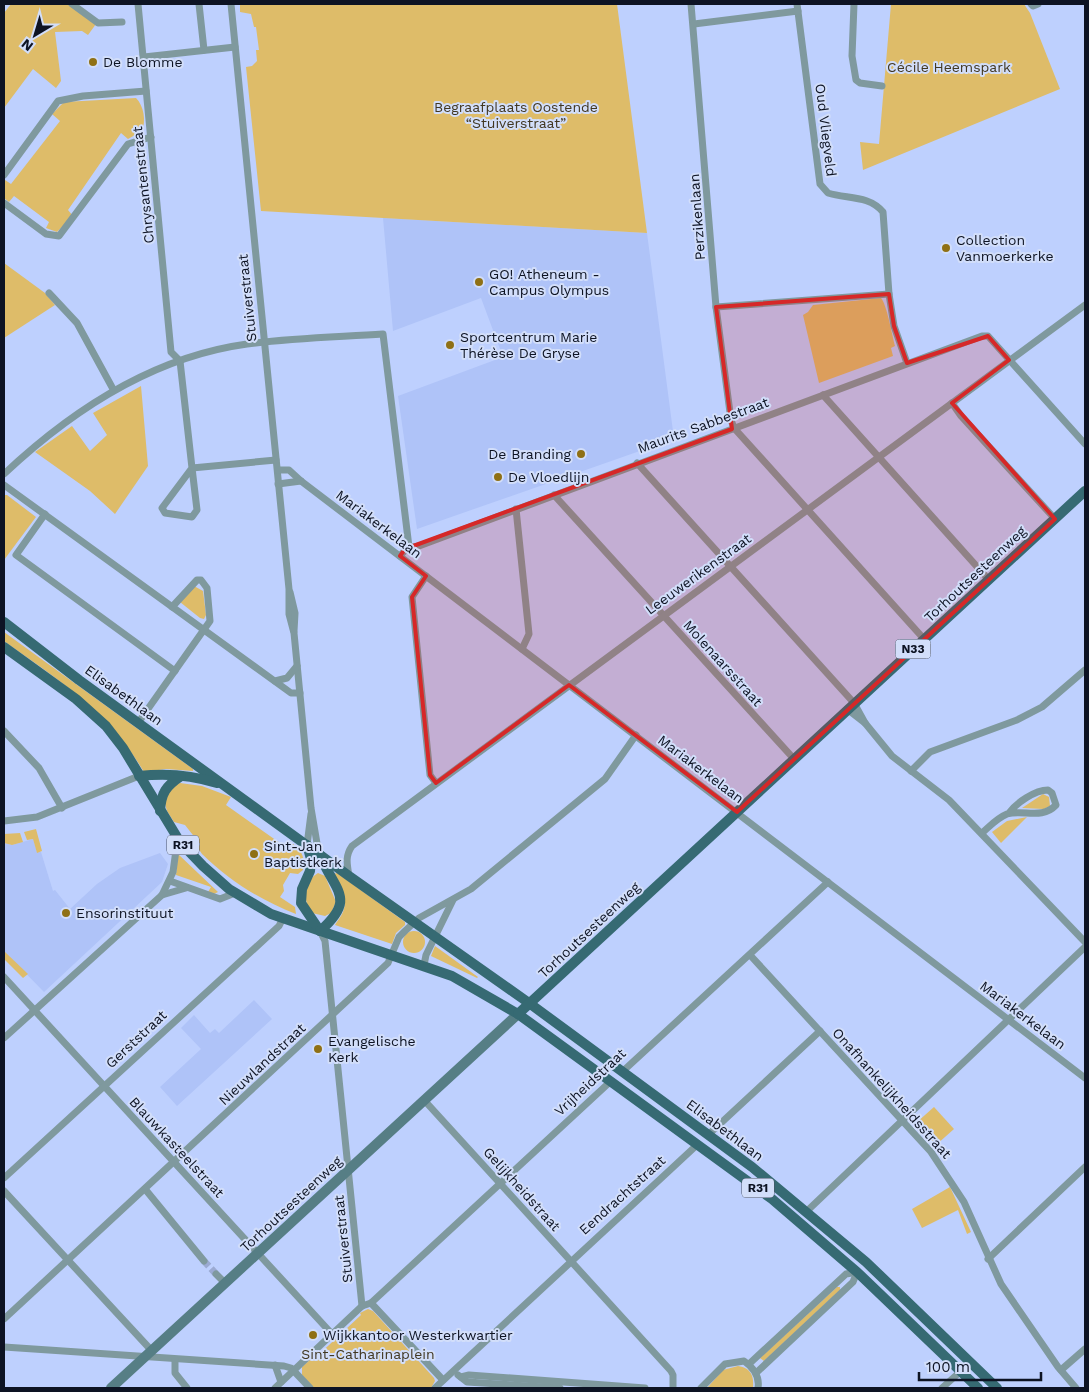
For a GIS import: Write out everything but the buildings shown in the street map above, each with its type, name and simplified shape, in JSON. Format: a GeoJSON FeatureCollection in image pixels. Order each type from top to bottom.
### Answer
{"type":"FeatureCollection","features":[{"type":"Feature","properties":{"kind":"main road","name":"Torhoutsesteenweg"},"geometry":{"type":"LineString","coordinates":[[518,1014],[1085,491]]}},
{"type":"Feature","properties":{"kind":"main road","name":"Elisabethlaan"},"geometry":{"type":"LineString","coordinates":[[4,622],[138,723],[349,876],[529,1003],[708,1135],[807,1211],[866,1262],[996,1388]]}},
{"type":"Feature","properties":{"kind":"main road","name":"Elisabethlaan"},"geometry":{"type":"LineString","coordinates":[[4,647],[91,710],[122,748],[180,842],[203,866],[235,893],[262,910],[452,976],[518,1014],[772,1199],[856,1272],[978,1388]]}},
{"type":"Feature","properties":{"kind":"main road","name":"Elisabethlaan"},"geometry":{"type":"LineString","coordinates":[[139,776],[197,777],[229,788]]}},
{"type":"Feature","properties":{"kind":"main road"},"geometry":{"type":"LineString","coordinates":[[160,811],[161,798],[166,787],[181,776]]}},
{"type":"Feature","properties":{"kind":"main road"},"geometry":{"type":"LineString","coordinates":[[307,845],[311,859],[310,871],[302,889],[301,904],[320,931]]}},
{"type":"Feature","properties":{"kind":"main road","name":"Elisabethlaan"},"geometry":{"type":"LineString","coordinates":[[320,855],[341,898],[338,911],[320,931]]}},
{"type":"Feature","properties":{"kind":"main road","name":"Vrijheidstraat"},"geometry":{"type":"LineString","coordinates":[[612,1081],[622,1072]]}},
{"type":"Feature","properties":{"kind":"main road","name":"Eendrachtstraat"},"geometry":{"type":"LineString","coordinates":[[698,1144],[708,1135]]}},
{"type":"Feature","properties":{"kind":"main road"},"geometry":{"type":"LineString","coordinates":[[856,1272],[866,1262]]}},
{"type":"Feature","properties":{"kind":"street"},"geometry":{"type":"LineString","coordinates":[[72,4],[98,22],[122,22]]}},
{"type":"Feature","properties":{"kind":"street","name":"Chrysantenstraat"},"geometry":{"type":"LineString","coordinates":[[138,4],[171,352],[180,361],[197,510],[192,517],[165,513],[162,508],[192,468]]}},
{"type":"Feature","properties":{"kind":"street"},"geometry":{"type":"LineString","coordinates":[[199,4],[204,50]]}},
{"type":"Feature","properties":{"kind":"street","name":"Stuiverstraat"},"geometry":{"type":"LineString","coordinates":[[231,4],[278,484],[290,589],[295,614],[294,633],[311,808],[320,855]]}},
{"type":"Feature","properties":{"kind":"street","name":"Perzikenlaan"},"geometry":{"type":"LineString","coordinates":[[691,4],[716,307],[734,428]]}},
{"type":"Feature","properties":{"kind":"street"},"geometry":{"type":"LineString","coordinates":[[854,4],[852,56],[856,80],[860,83],[882,86]]}},
{"type":"Feature","properties":{"kind":"street"},"geometry":{"type":"LineString","coordinates":[[1031,4],[1034,6],[1038,4]]}},
{"type":"Feature","properties":{"kind":"street"},"geometry":{"type":"LineString","coordinates":[[694,24],[798,7]]}},
{"type":"Feature","properties":{"kind":"street","name":"Oud Vliegveld"},"geometry":{"type":"LineString","coordinates":[[798,7],[820,184],[828,194],[866,200],[878,206],[882,212],[889,294],[894,326],[907,363]]}},
{"type":"Feature","properties":{"kind":"street"},"geometry":{"type":"LineString","coordinates":[[144,57],[235,47]]}},
{"type":"Feature","properties":{"kind":"street"},"geometry":{"type":"LineString","coordinates":[[4,175],[58,101],[146,91]]}},
{"type":"Feature","properties":{"kind":"street"},"geometry":{"type":"LineString","coordinates":[[4,203],[46,234],[59,236],[76,216],[128,144],[151,137]]}},
{"type":"Feature","properties":{"kind":"street"},"geometry":{"type":"LineString","coordinates":[[49,293],[77,323],[114,390]]}},
{"type":"Feature","properties":{"kind":"street"},"geometry":{"type":"LineString","coordinates":[[716,307],[889,294]]}},
{"type":"Feature","properties":{"kind":"street","name":"Leeuwerikenstraat"},"geometry":{"type":"LineString","coordinates":[[349,876],[346,862],[347,853],[352,846],[1085,305]]}},
{"type":"Feature","properties":{"kind":"street"},"geometry":{"type":"LineString","coordinates":[[4,474],[54,429],[114,390],[142,375],[180,361],[246,344],[383,334],[409,547]]}},
{"type":"Feature","properties":{"kind":"street","name":"Maurits Sabbestraat"},"geometry":{"type":"LineString","coordinates":[[400,556],[409,547],[986,335],[1009,360]]}},
{"type":"Feature","properties":{"kind":"street"},"geometry":{"type":"LineString","coordinates":[[1009,360],[1085,444]]}},
{"type":"Feature","properties":{"kind":"street"},"geometry":{"type":"LineString","coordinates":[[822,395],[990,580]]}},
{"type":"Feature","properties":{"kind":"street"},"geometry":{"type":"LineString","coordinates":[[952,403],[961,416],[1055,519]]}},
{"type":"Feature","properties":{"kind":"street"},"geometry":{"type":"LineString","coordinates":[[734,428],[924,639]]}},
{"type":"Feature","properties":{"kind":"street"},"geometry":{"type":"LineString","coordinates":[[192,468],[276,460]]}},
{"type":"Feature","properties":{"kind":"street"},"geometry":{"type":"LineString","coordinates":[[637,463],[730,566],[866,723],[892,756],[949,800],[1085,942]]}},
{"type":"Feature","properties":{"kind":"street","name":"Mariakerkelaan"},"geometry":{"type":"LineString","coordinates":[[278,470],[289,470],[1085,1078]]}},
{"type":"Feature","properties":{"kind":"street"},"geometry":{"type":"LineString","coordinates":[[278,484],[301,481]]}},
{"type":"Feature","properties":{"kind":"street"},"geometry":{"type":"LineString","coordinates":[[4,484],[291,693],[300,693]]}},
{"type":"Feature","properties":{"kind":"street","name":"Molenaarsstraat"},"geometry":{"type":"LineString","coordinates":[[554,495],[794,759]]}},
{"type":"Feature","properties":{"kind":"street"},"geometry":{"type":"LineString","coordinates":[[516,509],[529,634],[522,649]]}},
{"type":"Feature","properties":{"kind":"street"},"geometry":{"type":"LineString","coordinates":[[45,514],[16,554],[175,671]]}},
{"type":"Feature","properties":{"kind":"street"},"geometry":{"type":"LineString","coordinates":[[426,576],[412,597],[430,775],[436,783]]}},
{"type":"Feature","properties":{"kind":"street"},"geometry":{"type":"LineString","coordinates":[[138,723],[205,630],[210,620],[206,588],[201,580],[197,580],[189,585],[172,607]]}},
{"type":"Feature","properties":{"kind":"street"},"geometry":{"type":"LineString","coordinates":[[275,681],[287,678],[297,666]]}},
{"type":"Feature","properties":{"kind":"street"},"geometry":{"type":"LineString","coordinates":[[911,771],[930,752],[1016,720],[1042,707],[1085,670]]}},
{"type":"Feature","properties":{"kind":"street"},"geometry":{"type":"LineString","coordinates":[[4,731],[39,768],[62,808]]}},
{"type":"Feature","properties":{"kind":"street"},"geometry":{"type":"LineString","coordinates":[[392,954],[399,937],[414,922],[471,889],[605,779],[636,735]]}},
{"type":"Feature","properties":{"kind":"street"},"geometry":{"type":"LineString","coordinates":[[4,821],[37,817],[139,776]]}},
{"type":"Feature","properties":{"kind":"street"},"geometry":{"type":"LineString","coordinates":[[982,833],[998,819],[1009,813],[1022,800],[1043,790],[1048,790],[1055,800],[1056,805],[1045,812],[1009,813]]}},
{"type":"Feature","properties":{"kind":"street","name":"Stuiverstraat"},"geometry":{"type":"LineString","coordinates":[[307,845],[311,808]]}},
{"type":"Feature","properties":{"kind":"street"},"geometry":{"type":"LineString","coordinates":[[4,1038],[162,895],[170,881],[176,850],[180,842]]}},
{"type":"Feature","properties":{"kind":"street"},"geometry":{"type":"LineString","coordinates":[[170,881],[220,899],[235,893]]}},
{"type":"Feature","properties":{"kind":"street","name":"Vrijheidstraat"},"geometry":{"type":"LineString","coordinates":[[622,1072],[828,882]]}},
{"type":"Feature","properties":{"kind":"street"},"geometry":{"type":"LineString","coordinates":[[162,895],[186,888]]}},
{"type":"Feature","properties":{"kind":"street"},"geometry":{"type":"LineString","coordinates":[[424,965],[426,955],[453,900]]}},
{"type":"Feature","properties":{"kind":"street","name":"Gerststraat"},"geometry":{"type":"LineString","coordinates":[[4,1178],[279,926],[283,918]]}},
{"type":"Feature","properties":{"kind":"street","name":"Stuiverstraat"},"geometry":{"type":"LineString","coordinates":[[320,931],[325,941],[362,1306]]}},
{"type":"Feature","properties":{"kind":"street"},"geometry":{"type":"LineString","coordinates":[[807,1211],[1085,947]]}},
{"type":"Feature","properties":{"kind":"street","name":"Nieuwlandstraat"},"geometry":{"type":"LineString","coordinates":[[4,1319],[332,1016],[388,963],[392,954]]}},
{"type":"Feature","properties":{"kind":"street","name":"Onafhankelijkheidsstraat"},"geometry":{"type":"LineString","coordinates":[[750,955],[931,1152],[964,1202],[988,1258],[1017,1310],[1076,1388]]}},
{"type":"Feature","properties":{"kind":"street","name":"Blauwkasteelstraat"},"geometry":{"type":"LineString","coordinates":[[4,977],[332,1334]]}},
{"type":"Feature","properties":{"kind":"street","name":"Torhoutsesteenweg"},"geometry":{"type":"LineString","coordinates":[[111,1388],[518,1014]]}},
{"type":"Feature","properties":{"kind":"street","name":"Eendrachtstraat"},"geometry":{"type":"LineString","coordinates":[[708,1135],[820,1031]]}},
{"type":"Feature","properties":{"kind":"street","name":"Vrijheidstraat"},"geometry":{"type":"LineString","coordinates":[[371,1303],[612,1081]]}},
{"type":"Feature","properties":{"kind":"street","name":"Gelijkheidstraat"},"geometry":{"type":"LineString","coordinates":[[424,1100],[671,1371],[674,1388]]}},
{"type":"Feature","properties":{"kind":"street","name":"Eendrachtstraat"},"geometry":{"type":"LineString","coordinates":[[443,1380],[698,1144]]}},
{"type":"Feature","properties":{"kind":"street"},"geometry":{"type":"LineString","coordinates":[[988,1258],[1085,1167]]}},
{"type":"Feature","properties":{"kind":"street"},"geometry":{"type":"LineString","coordinates":[[145,1189],[204,1261]]}},
{"type":"Feature","properties":{"kind":"street"},"geometry":{"type":"LineString","coordinates":[[4,1191],[68,1259],[148,1354]]}},
{"type":"Feature","properties":{"kind":"street"},"geometry":{"type":"LineString","coordinates":[[749,1364],[846,1274],[856,1272],[853,1282],[756,1373]]}},
{"type":"Feature","properties":{"kind":"street"},"geometry":{"type":"LineString","coordinates":[[216,1274],[225,1283]]}},
{"type":"Feature","properties":{"kind":"street"},"geometry":{"type":"LineString","coordinates":[[275,1388],[362,1306],[371,1303],[443,1380],[434,1388]]}},
{"type":"Feature","properties":{"kind":"street"},"geometry":{"type":"LineString","coordinates":[[4,1347],[148,1354],[175,1360],[275,1365],[291,1368],[310,1388]]}},
{"type":"Feature","properties":{"kind":"street"},"geometry":{"type":"LineString","coordinates":[[1061,1370],[1085,1349]]}},
{"type":"Feature","properties":{"kind":"street"},"geometry":{"type":"LineString","coordinates":[[175,1360],[175,1373],[187,1388]]}},
{"type":"Feature","properties":{"kind":"street"},"geometry":{"type":"LineString","coordinates":[[701,1388],[725,1364],[744,1361],[756,1373],[759,1388]]}},
{"type":"Feature","properties":{"kind":"street"},"geometry":{"type":"LineString","coordinates":[[275,1365],[281,1382]]}},
{"type":"Feature","properties":{"kind":"street"},"geometry":{"type":"LineString","coordinates":[[942,1388],[960,1370]]}},
{"type":"Feature","properties":{"kind":"street"},"geometry":{"type":"LineString","coordinates":[[452,1372],[467,1382],[560,1388]]}},
{"type":"Feature","properties":{"kind":"street"},"geometry":{"type":"LineString","coordinates":[[461,1377],[469,1375],[568,1385],[646,1388]]}},
{"type":"Feature","properties":{"kind":"highlighted area"},"geometry":{"type":"Polygon","coordinates":[[[889,294],[894,326],[907,363],[988,336],[1009,360],[952,403],[1055,519],[737,812],[569,685],[436,783],[430,775],[412,597],[426,576],[400,556],[405,549],[732,429],[716,307],[889,294]]]}},
{"type":"Feature","properties":{"kind":"shaded area"},"geometry":{"type":"Polygon","coordinates":[[[383,218],[647,233],[674,439],[417,529],[398,396],[503,357],[481,298],[393,331],[383,218]]]}},
{"type":"Feature","properties":{"kind":"shaded area","name":"Ensorinstituut"},"geometry":{"type":"Polygon","coordinates":[[[33,839],[37,852],[41,852],[53,891],[55,890],[70,909],[97,884],[120,868],[160,853],[168,864],[162,882],[44,992],[4,951],[4,843],[12,845],[33,839]]]}},
{"type":"Feature","properties":{"kind":"shaded area"},"geometry":{"type":"Polygon","coordinates":[[[254,1000],[272,1019],[177,1106],[160,1087],[201,1049],[181,1028],[194,1015],[210,1033],[215,1029],[219,1033],[254,1000]]]}},
{"type":"Feature","properties":{"kind":"green space"},"geometry":{"type":"Polygon","coordinates":[[[11,4],[68,4],[96,24],[88,35],[82,31],[55,32],[61,81],[56,88],[33,69],[4,108],[4,13],[11,4]]]}},
{"type":"Feature","properties":{"kind":"green space","name":"Begraafplaats Oostende “Stuiverstraat”"},"geometry":{"type":"Polygon","coordinates":[[[240,4],[617,4],[647,233],[261,211],[246,67],[252,66],[257,61],[256,50],[259,50],[256,27],[254,27],[251,14],[240,12],[240,4]]]}},
{"type":"Feature","properties":{"kind":"green space","name":"Cécile Heemspark"},"geometry":{"type":"Polygon","coordinates":[[[891,4],[1024,4],[1030,13],[1060,89],[863,170],[860,142],[879,144],[891,4]]]}},
{"type":"Feature","properties":{"kind":"green space"},"geometry":{"type":"Polygon","coordinates":[[[136,98],[144,114],[142,131],[128,139],[121,133],[68,210],[73,216],[57,232],[46,228],[49,222],[14,196],[9,202],[4,198],[5,180],[11,184],[60,121],[52,114],[64,102],[136,98]]]}},
{"type":"Feature","properties":{"kind":"green space"},"geometry":{"type":"Polygon","coordinates":[[[4,263],[45,293],[55,305],[4,338],[4,263]]]}},
{"type":"Feature","properties":{"kind":"green space"},"geometry":{"type":"Polygon","coordinates":[[[881,298],[887,313],[895,346],[891,348],[893,356],[819,383],[803,315],[813,305],[881,298]]]}},
{"type":"Feature","properties":{"kind":"green space"},"geometry":{"type":"Polygon","coordinates":[[[141,386],[148,466],[115,514],[90,491],[35,452],[72,426],[90,451],[107,435],[93,413],[141,386]]]}},
{"type":"Feature","properties":{"kind":"green space"},"geometry":{"type":"Polygon","coordinates":[[[4,495],[7,495],[36,517],[4,560],[4,495]]]}},
{"type":"Feature","properties":{"kind":"green space"},"geometry":{"type":"Polygon","coordinates":[[[194,586],[203,591],[206,615],[204,619],[180,602],[194,586]]]}},
{"type":"Feature","properties":{"kind":"green space"},"geometry":{"type":"Polygon","coordinates":[[[4,632],[193,769],[193,771],[166,769],[144,772],[115,731],[98,714],[64,684],[4,641],[4,632]]]}},
{"type":"Feature","properties":{"kind":"green space"},"geometry":{"type":"Polygon","coordinates":[[[180,783],[202,786],[231,797],[226,805],[287,848],[293,844],[299,850],[304,862],[303,870],[298,874],[290,873],[283,885],[284,891],[280,897],[295,907],[296,914],[270,903],[246,889],[223,873],[202,854],[198,848],[200,844],[185,825],[174,822],[167,811],[164,800],[174,785],[180,783]]]}},
{"type":"Feature","properties":{"kind":"green space"},"geometry":{"type":"Polygon","coordinates":[[[1043,794],[1049,797],[1050,806],[1044,809],[1022,808],[1043,794]]]}},
{"type":"Feature","properties":{"kind":"green space"},"geometry":{"type":"Polygon","coordinates":[[[1027,817],[1001,843],[992,832],[1007,821],[1027,817]]]}},
{"type":"Feature","properties":{"kind":"green space"},"geometry":{"type":"Polygon","coordinates":[[[36,829],[42,851],[37,853],[33,839],[27,840],[24,832],[36,829]]]}},
{"type":"Feature","properties":{"kind":"green space"},"geometry":{"type":"Polygon","coordinates":[[[20,833],[23,842],[12,845],[4,843],[4,834],[20,833]]]}},
{"type":"Feature","properties":{"kind":"green space"},"geometry":{"type":"Polygon","coordinates":[[[178,854],[218,892],[214,894],[208,892],[211,887],[176,875],[178,854]]]}},
{"type":"Feature","properties":{"kind":"green space"},"geometry":{"type":"Polygon","coordinates":[[[318,873],[325,876],[336,902],[331,913],[325,916],[312,913],[306,898],[307,886],[318,873]]]}},
{"type":"Feature","properties":{"kind":"green space"},"geometry":{"type":"Polygon","coordinates":[[[337,873],[405,922],[405,925],[396,933],[392,944],[335,925],[345,907],[345,897],[333,874],[337,873]]]}},
{"type":"Feature","properties":{"kind":"green space"},"geometry":{"type":"Polygon","coordinates":[[[414,931],[422,934],[425,942],[422,950],[414,953],[406,950],[403,942],[406,934],[414,931]]]}},
{"type":"Feature","properties":{"kind":"green space"},"geometry":{"type":"Polygon","coordinates":[[[435,946],[478,977],[431,956],[435,946]]]}},
{"type":"Feature","properties":{"kind":"green space"},"geometry":{"type":"Polygon","coordinates":[[[4,951],[28,974],[23,978],[4,959],[4,951]]]}},
{"type":"Feature","properties":{"kind":"green space"},"geometry":{"type":"Polygon","coordinates":[[[934,1107],[954,1129],[936,1145],[916,1123],[934,1107]]]}},
{"type":"Feature","properties":{"kind":"green space"},"geometry":{"type":"Polygon","coordinates":[[[950,1187],[971,1232],[967,1234],[958,1210],[922,1228],[912,1209],[950,1187]]]}},
{"type":"Feature","properties":{"kind":"green space"},"geometry":{"type":"Polygon","coordinates":[[[837,1287],[840,1287],[840,1290],[764,1361],[760,1358],[837,1287]]]}},
{"type":"Feature","properties":{"kind":"green space","name":"Sint-Catharinaplein"},"geometry":{"type":"Polygon","coordinates":[[[368,1309],[373,1311],[434,1378],[435,1381],[431,1388],[314,1388],[302,1375],[302,1367],[311,1359],[313,1360],[361,1315],[360,1313],[368,1309]]]}},
{"type":"Feature","properties":{"kind":"green space"},"geometry":{"type":"Polygon","coordinates":[[[738,1366],[751,1373],[753,1388],[707,1388],[723,1370],[738,1366]]]}},
{"type":"Feature","properties":{"kind":"tunnel"},"geometry":{"type":"LineString","coordinates":[[204,1261],[216,1274]]}},
{"type":"Feature","properties":{"kind":"place","name":"De Blomme"},"geometry":{"type":"Point","coordinates":[93,62]}},
{"type":"Feature","properties":{"kind":"place","name":"Collection Vanmoerkerke"},"geometry":{"type":"Point","coordinates":[946,248]}},
{"type":"Feature","properties":{"kind":"place","name":"GO! Atheneum - Campus Olympus"},"geometry":{"type":"Point","coordinates":[479,282]}},
{"type":"Feature","properties":{"kind":"place","name":"Sportcentrum Marie Thérèse De Gryse"},"geometry":{"type":"Point","coordinates":[450,345]}},
{"type":"Feature","properties":{"kind":"place","name":"De Branding"},"geometry":{"type":"Point","coordinates":[581,454]}},
{"type":"Feature","properties":{"kind":"place","name":"De Vloedlijn"},"geometry":{"type":"Point","coordinates":[498,477]}},
{"type":"Feature","properties":{"kind":"place","name":"Sint-Jan Baptistkerk"},"geometry":{"type":"Point","coordinates":[254,854]}},
{"type":"Feature","properties":{"kind":"place","name":"Ensorinstituut"},"geometry":{"type":"Point","coordinates":[66,913]}},
{"type":"Feature","properties":{"kind":"place","name":"Evangelische Kerk"},"geometry":{"type":"Point","coordinates":[318,1049]}},
{"type":"Feature","properties":{"kind":"place","name":"Wijkkantoor Westerkwartier"},"geometry":{"type":"Point","coordinates":[313,1335]}}]}
